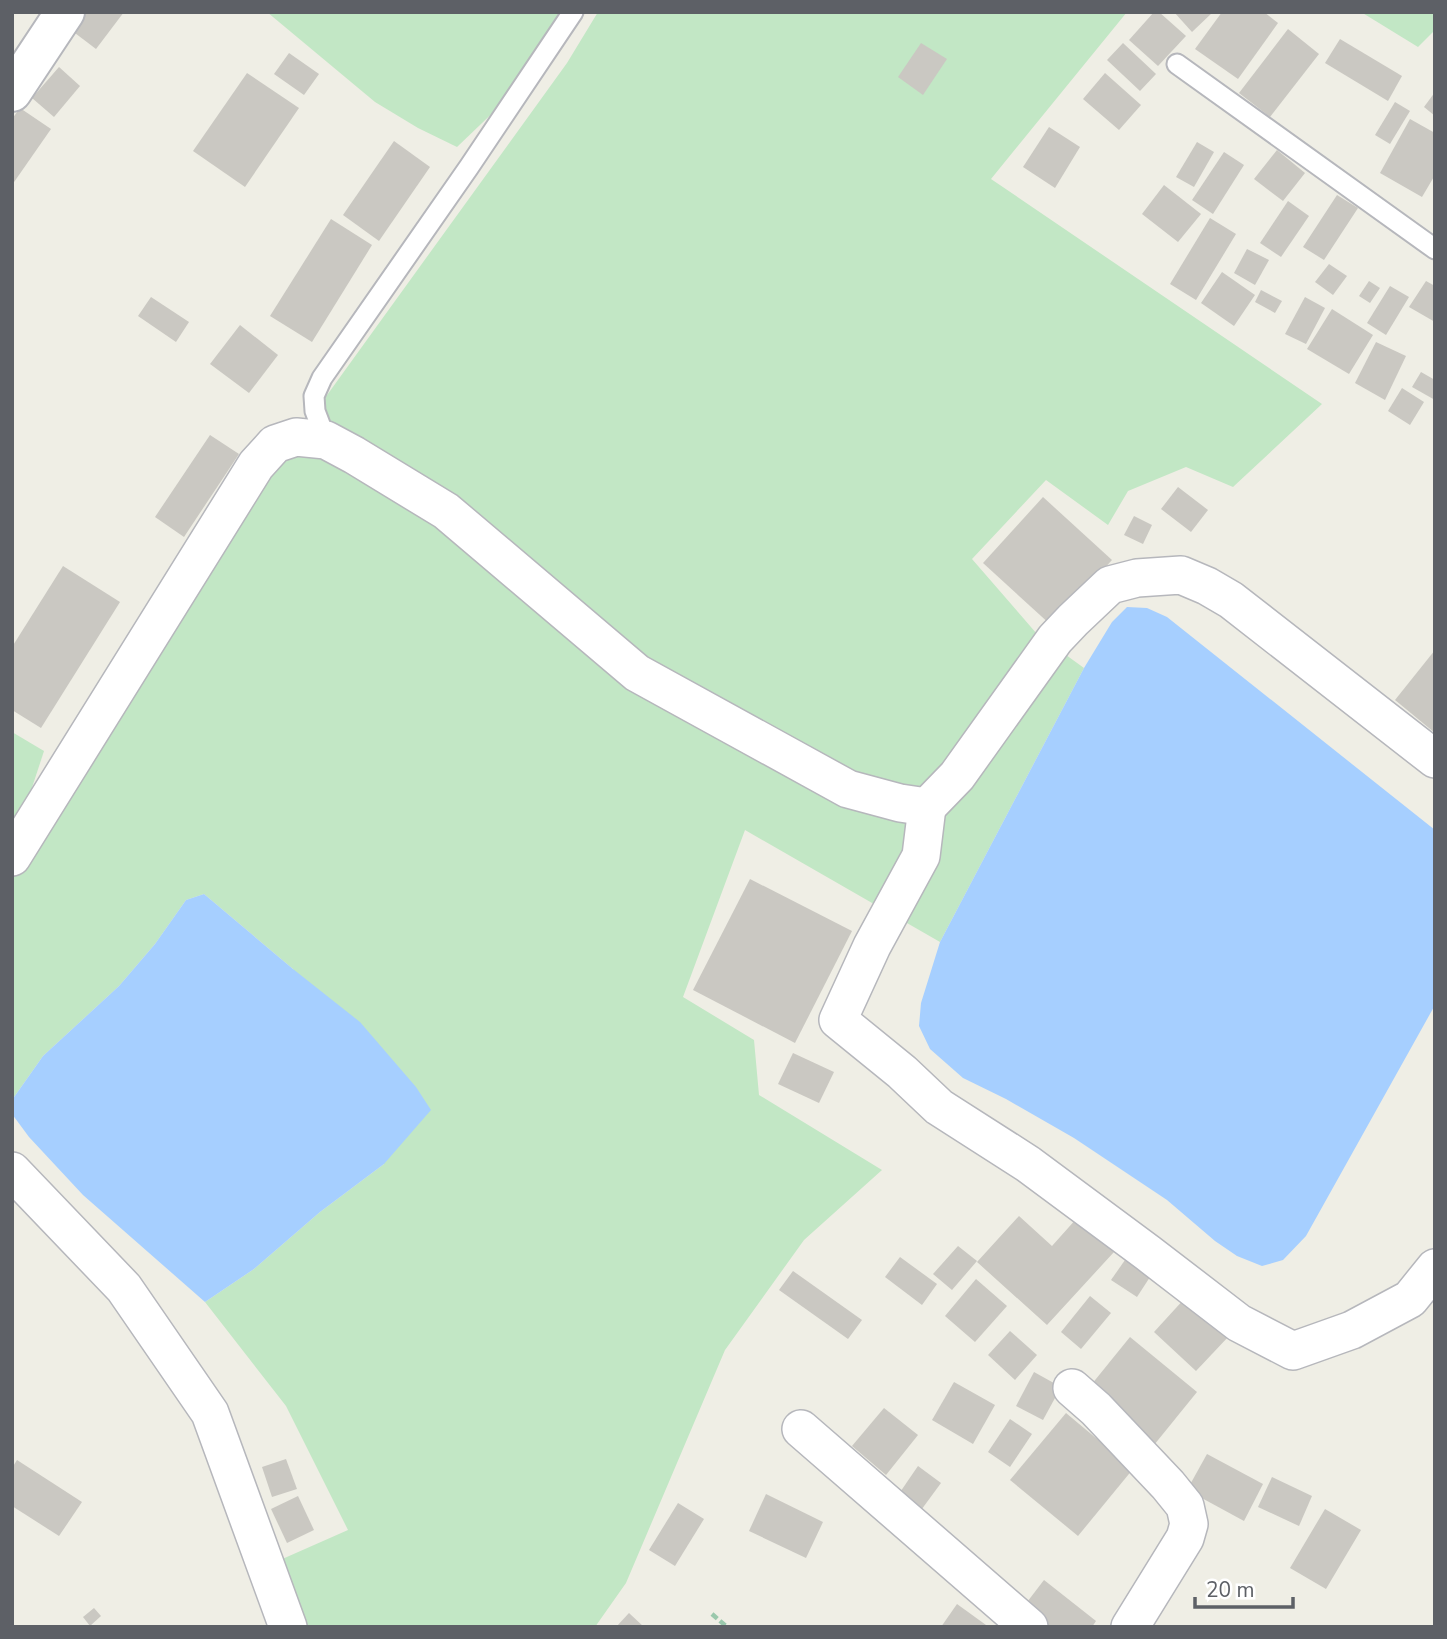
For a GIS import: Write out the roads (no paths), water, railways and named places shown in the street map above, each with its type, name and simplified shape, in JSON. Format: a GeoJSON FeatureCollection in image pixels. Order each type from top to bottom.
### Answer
{"type":"FeatureCollection","features":[{"type":"Feature","properties":{"kind":"street"},"geometry":{"type":"LineString","coordinates":[[12,92],[65,12]]}},
{"type":"Feature","properties":{"kind":"street"},"geometry":{"type":"LineString","coordinates":[[12,857],[256,465],[275,444],[296,437],[326,440],[446,511],[637,673],[848,789],[927,807]]}},
{"type":"Feature","properties":{"kind":"street"},"geometry":{"type":"LineString","coordinates":[[1435,759],[1231,600],[1207,586],[1181,575],[1137,578],[1110,585],[1055,639],[957,776],[927,807],[921,856],[872,946],[838,1020],[902,1072],[939,1107],[1028,1164],[1239,1323],[1293,1351],[1352,1330],[1410,1298],[1435,1268]]}},
{"type":"Feature","properties":{"kind":"street"},"geometry":{"type":"LineString","coordinates":[[12,1171],[124,1288],[210,1413],[288,1627]]}},
{"type":"Feature","properties":{"kind":"street"},"geometry":{"type":"LineString","coordinates":[[1072,1388],[1096,1409],[1185,1506],[1189,1524],[1185,1538],[1130,1627]]}},
{"type":"Feature","properties":{"kind":"street"},"geometry":{"type":"LineString","coordinates":[[801,1429],[1029,1627]]}},
{"type":"Feature","properties":{"kind":"lane"},"geometry":{"type":"LineString","coordinates":[[326,440],[314,403],[314,396],[323,378],[573,12]]}},
{"type":"Feature","properties":{"kind":"lane"},"geometry":{"type":"LineString","coordinates":[[1177,64],[1435,249]]}},
{"type":"Feature","properties":{"kind":"water"},"geometry":{"type":"Polygon","coordinates":[[[1127,607],[1147,608],[1167,617],[1435,830],[1435,1005],[1306,1236],[1283,1260],[1262,1266],[1237,1256],[1167,1200],[1074,1138],[963,1078],[930,1049],[919,1026],[921,1003],[940,942],[1084,668],[1112,622],[1127,607]]]}},
{"type":"Feature","properties":{"kind":"water"},"geometry":{"type":"Polygon","coordinates":[[[204,894],[360,1022],[416,1087],[431,1110],[384,1164],[320,1212],[254,1269],[205,1302],[83,1195],[29,1137],[12,1114],[12,1100],[43,1056],[119,986],[155,944],[186,900],[204,894]]]}}]}
